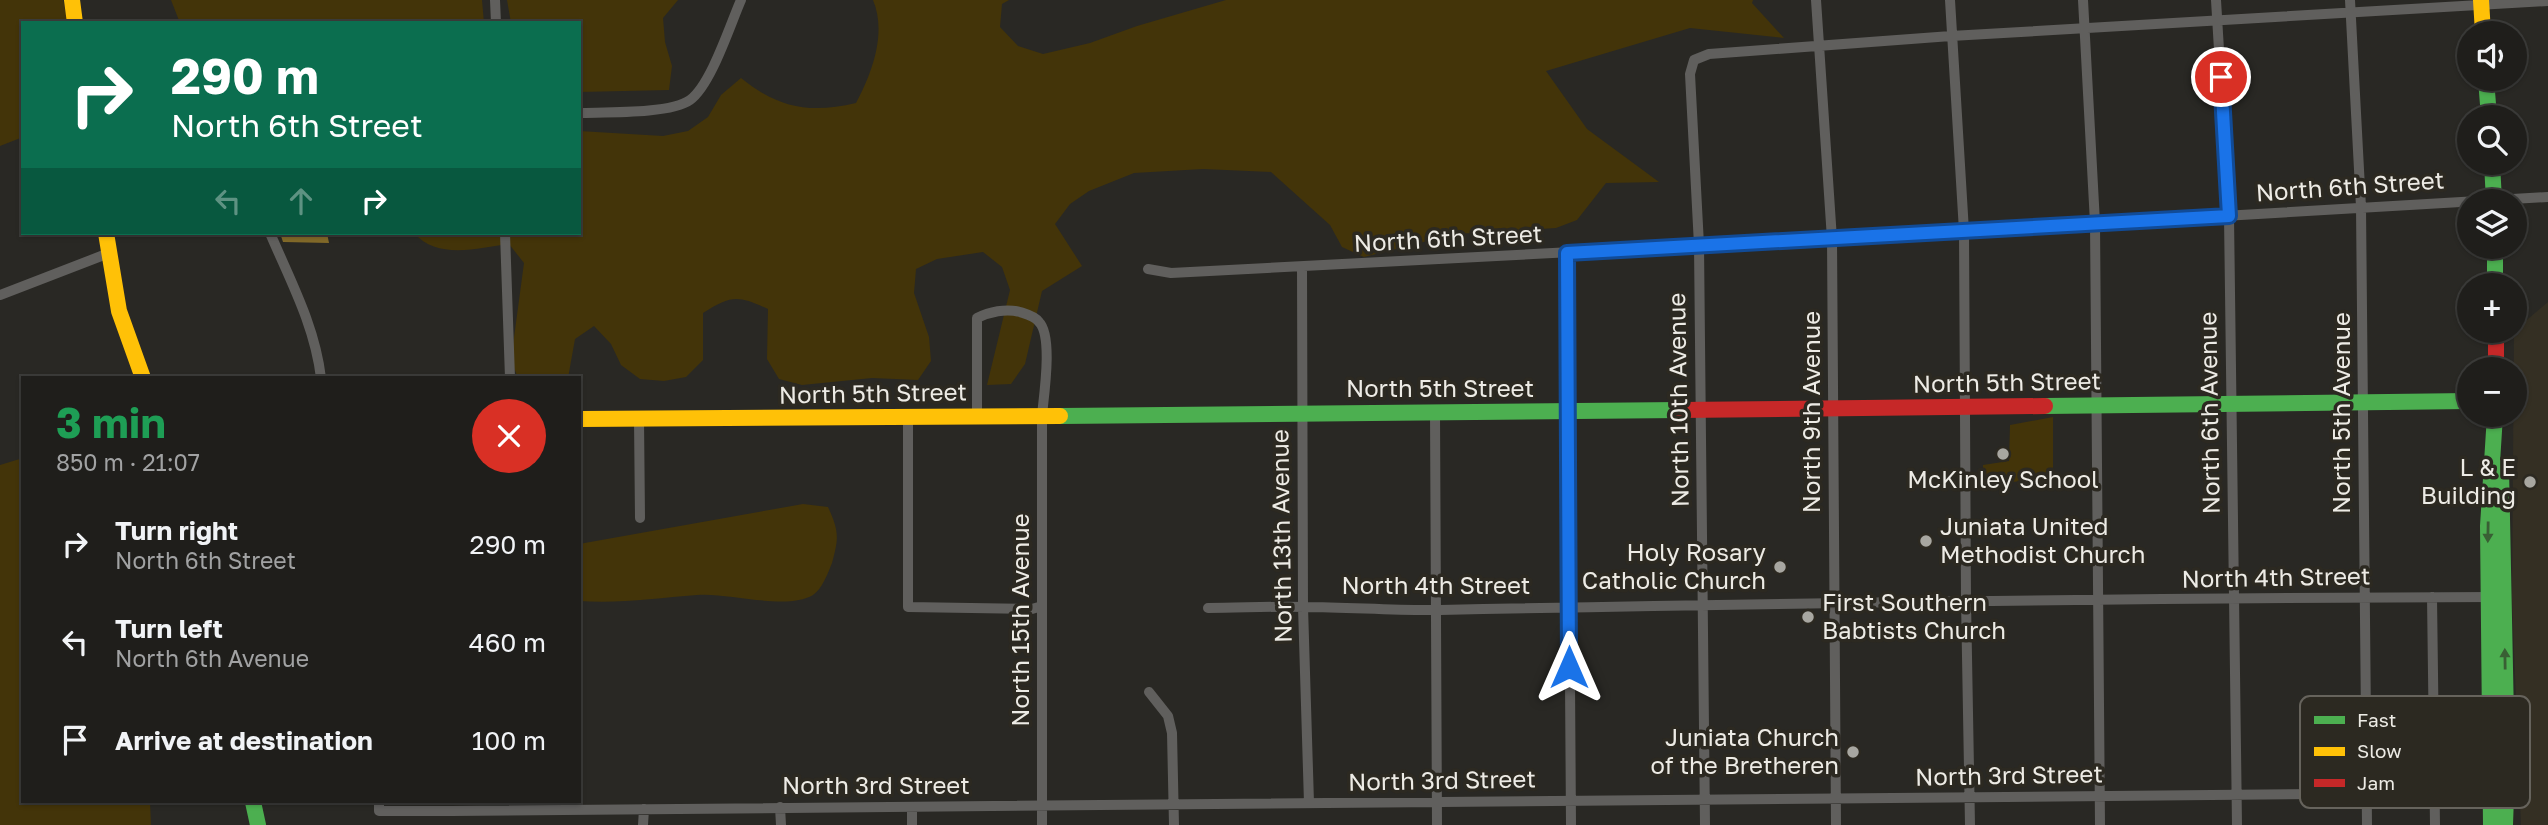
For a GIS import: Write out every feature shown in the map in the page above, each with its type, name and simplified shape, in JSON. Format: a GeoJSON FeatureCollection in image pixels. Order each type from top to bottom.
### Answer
{"type":"FeatureCollection","features":[{"type":"Feature","properties":{"kind":"street"},"geometry":{"type":"LineString","coordinates":[[72,0],[75,21]]}},
{"type":"Feature","properties":{"kind":"street"},"geometry":{"type":"LineString","coordinates":[[495,0],[496,21]]}},
{"type":"Feature","properties":{"kind":"street"},"geometry":{"type":"LineString","coordinates":[[581,113],[670,108],[682,104],[701,90],[741,0]]}},
{"type":"Feature","properties":{"kind":"street","name":"North 9th Avenue"},"geometry":{"type":"LineString","coordinates":[[1816,0],[1832,239],[1836,825]]}},
{"type":"Feature","properties":{"kind":"street"},"geometry":{"type":"LineString","coordinates":[[1950,0],[1964,231],[1970,825]]}},
{"type":"Feature","properties":{"kind":"street"},"geometry":{"type":"LineString","coordinates":[[2083,0],[2095,223],[2100,825]]}},
{"type":"Feature","properties":{"kind":"street","name":"North 6th Avenue"},"geometry":{"type":"LineString","coordinates":[[2216,0],[2229,216],[2237,825]]}},
{"type":"Feature","properties":{"kind":"street","name":"North 5th Avenue"},"geometry":{"type":"LineString","coordinates":[[2350,0],[2361,207],[2366,696]]}},
{"type":"Feature","properties":{"kind":"street"},"geometry":{"type":"LineString","coordinates":[[1820,46],[2481,3],[2548,1]]}},
{"type":"Feature","properties":{"kind":"street"},"geometry":{"type":"LineString","coordinates":[[2481,3],[2482,21]]}},
{"type":"Feature","properties":{"kind":"street","name":"North 10th Avenue"},"geometry":{"type":"LineString","coordinates":[[1705,825],[1699,245],[1690,74],[1694,60],[1709,54],[1820,46]]}},
{"type":"Feature","properties":{"kind":"street","name":"North 6th Street"},"geometry":{"type":"LineString","coordinates":[[2527,199],[2548,197]]}},
{"type":"Feature","properties":{"kind":"street","name":"North 6th Street"},"geometry":{"type":"LineString","coordinates":[[1148,269],[1171,273],[1302,267],[2457,203]]}},
{"type":"Feature","properties":{"kind":"street"},"geometry":{"type":"LineString","coordinates":[[106,235],[119,311],[143,376]]}},
{"type":"Feature","properties":{"kind":"street"},"geometry":{"type":"LineString","coordinates":[[271,235],[313,337],[321,376]]}},
{"type":"Feature","properties":{"kind":"street"},"geometry":{"type":"LineString","coordinates":[[505,235],[510,376]]}},
{"type":"Feature","properties":{"kind":"street"},"geometry":{"type":"LineString","coordinates":[[0,295],[109,253]]}},
{"type":"Feature","properties":{"kind":"street"},"geometry":{"type":"LineString","coordinates":[[1567,253],[1571,825]]}},
{"type":"Feature","properties":{"kind":"street","name":"North 13th Avenue"},"geometry":{"type":"LineString","coordinates":[[1302,267],[1303,607],[1309,803]]}},
{"type":"Feature","properties":{"kind":"street","name":"North 15th Avenue"},"geometry":{"type":"LineString","coordinates":[[977,415],[977,318],[994,312],[1013,310],[1028,314],[1041,322],[1045,335],[1046,363],[1042,415],[1042,825]]}},
{"type":"Feature","properties":{"kind":"street","name":"North 5th Street"},"geometry":{"type":"LineString","coordinates":[[581,419],[1435,413],[2457,401]]}},
{"type":"Feature","properties":{"kind":"street"},"geometry":{"type":"LineString","coordinates":[[1435,413],[1437,825]]}},
{"type":"Feature","properties":{"kind":"street"},"geometry":{"type":"LineString","coordinates":[[908,417],[908,607],[1032,609],[1042,606]]}},
{"type":"Feature","properties":{"kind":"street"},"geometry":{"type":"LineString","coordinates":[[639,419],[640,517]]}},
{"type":"Feature","properties":{"kind":"street"},"geometry":{"type":"LineString","coordinates":[[2495,427],[2488,526],[2496,597],[2498,696]]}},
{"type":"Feature","properties":{"kind":"street"},"geometry":{"type":"LineString","coordinates":[[2432,597],[2434,696]]}},
{"type":"Feature","properties":{"kind":"street","name":"North 4th Street"},"geometry":{"type":"LineString","coordinates":[[1208,608],[1436,610],[1702,604],[1835,605],[1966,600],[2496,597]]}},
{"type":"Feature","properties":{"kind":"street"},"geometry":{"type":"LineString","coordinates":[[1149,692],[1168,716],[1172,733],[1174,825]]}},
{"type":"Feature","properties":{"kind":"street","name":"North 3rd Street"},"geometry":{"type":"LineString","coordinates":[[379,806],[643,809],[1042,807],[2300,794]]}},
{"type":"Feature","properties":{"kind":"street"},"geometry":{"type":"LineString","coordinates":[[253,803],[258,825]]}},
{"type":"Feature","properties":{"kind":"street"},"geometry":{"type":"LineString","coordinates":[[780,807],[781,825]]}},
{"type":"Feature","properties":{"kind":"street"},"geometry":{"type":"LineString","coordinates":[[912,807],[912,825]]}},
{"type":"Feature","properties":{"kind":"street"},"geometry":{"type":"LineString","coordinates":[[643,809],[643,825]]}},
{"type":"Feature","properties":{"kind":"shaded area"},"geometry":{"type":"Polygon","coordinates":[[[0,0],[63,0],[68,21],[21,21],[21,138],[0,146],[0,0]]]}},
{"type":"Feature","properties":{"kind":"shaded area"},"geometry":{"type":"Polygon","coordinates":[[[171,0],[482,0],[484,21],[179,21],[171,0]]]}},
{"type":"Feature","properties":{"kind":"shaded area"},"geometry":{"type":"Polygon","coordinates":[[[507,0],[678,0],[663,18],[665,42],[672,66],[669,90],[581,92],[581,21],[511,21],[507,0]]]}},
{"type":"Feature","properties":{"kind":"shaded area"},"geometry":{"type":"Polygon","coordinates":[[[873,0],[1009,0],[1002,4],[1000,27],[1018,46],[1043,54],[1090,43],[1226,0],[1753,0],[1752,3],[1784,38],[1690,28],[1546,71],[1587,129],[1659,182],[1606,183],[1577,220],[1556,228],[1455,234],[1364,257],[1342,247],[1330,225],[1271,172],[1203,169],[1134,173],[1089,191],[1070,204],[1055,224],[1082,266],[1042,291],[1025,364],[1011,384],[987,385],[1010,290],[1002,267],[983,252],[937,259],[916,269],[914,293],[929,337],[931,361],[918,380],[872,378],[802,385],[779,379],[767,359],[768,309],[749,301],[735,299],[703,313],[703,360],[686,377],[664,381],[640,379],[621,365],[611,344],[594,326],[575,339],[568,376],[517,376],[511,360],[524,263],[509,244],[446,249],[434,247],[416,235],[581,235],[581,131],[663,136],[688,131],[708,117],[721,95],[741,78],[768,96],[795,106],[824,108],[856,103],[876,53],[877,13],[873,0]]]}},
{"type":"Feature","properties":{"kind":"shaded area"},"geometry":{"type":"Polygon","coordinates":[[[281,235],[327,235],[329,243],[283,242],[281,235]]]}},
{"type":"Feature","properties":{"kind":"shaded area"},"geometry":{"type":"Polygon","coordinates":[[[2548,302],[2548,825],[2521,825],[2520,808],[2530,808],[2530,696],[2516,696],[2512,599],[2513,427],[2527,427],[2527,357],[2514,357],[2514,343],[2527,343],[2527,320],[2548,302]]]}},
{"type":"Feature","properties":{"kind":"shaded area"},"geometry":{"type":"Polygon","coordinates":[[[2053,417],[2053,479],[1983,484],[1983,465],[2009,461],[2010,425],[2053,417]]]}},
{"type":"Feature","properties":{"kind":"shaded area"},"geometry":{"type":"Polygon","coordinates":[[[21,459],[21,803],[150,803],[151,825],[0,825],[0,465],[21,459]]]}},
{"type":"Feature","properties":{"kind":"shaded area"},"geometry":{"type":"Polygon","coordinates":[[[803,504],[828,507],[837,535],[832,563],[822,585],[813,595],[788,601],[697,595],[581,601],[581,544],[803,504]]]}},
{"type":"Feature","properties":{"kind":"traffic: fast"},"geometry":{"type":"LineString","coordinates":[[2487,91],[2488,105]]}},
{"type":"Feature","properties":{"kind":"traffic: fast"},"geometry":{"type":"LineString","coordinates":[[2493,175],[2493,189]]}},
{"type":"Feature","properties":{"kind":"traffic: fast"},"geometry":{"type":"LineString","coordinates":[[2495,259],[2495,273]]}},
{"type":"Feature","properties":{"kind":"traffic: fast"},"geometry":{"type":"LineString","coordinates":[[2045,406],[2457,401]]}},
{"type":"Feature","properties":{"kind":"traffic: fast"},"geometry":{"type":"LineString","coordinates":[[1060,416],[1680,410]]}},
{"type":"Feature","properties":{"kind":"traffic: fast"},"geometry":{"type":"LineString","coordinates":[[2490,696],[2488,526],[2494,427]]}},
{"type":"Feature","properties":{"kind":"traffic: fast"},"geometry":{"type":"LineString","coordinates":[[2501,468],[2506,696]]}},
{"type":"Feature","properties":{"kind":"traffic: fast"},"geometry":{"type":"LineString","coordinates":[[253,803],[258,825]]}},
{"type":"Feature","properties":{"kind":"traffic: fast"},"geometry":{"type":"LineString","coordinates":[[2491,808],[2491,825]]}},
{"type":"Feature","properties":{"kind":"traffic: fast"},"geometry":{"type":"LineString","coordinates":[[2505,825],[2506,808]]}},
{"type":"Feature","properties":{"kind":"traffic: slow"},"geometry":{"type":"LineString","coordinates":[[72,0],[75,21]]}},
{"type":"Feature","properties":{"kind":"traffic: slow"},"geometry":{"type":"LineString","coordinates":[[2481,0],[2482,21]]}},
{"type":"Feature","properties":{"kind":"traffic: slow"},"geometry":{"type":"LineString","coordinates":[[106,235],[119,311],[142,376]]}},
{"type":"Feature","properties":{"kind":"traffic: slow"},"geometry":{"type":"LineString","coordinates":[[581,419],[1060,416]]}},
{"type":"Feature","properties":{"kind":"traffic: jam"},"geometry":{"type":"LineString","coordinates":[[2496,343],[2496,357]]}},
{"type":"Feature","properties":{"kind":"traffic: jam"},"geometry":{"type":"LineString","coordinates":[[1680,410],[2045,406]]}},
{"type":"Feature","properties":{"kind":"place","name":"McKinley School"},"geometry":{"type":"Point","coordinates":[2003,454]}},
{"type":"Feature","properties":{"kind":"place","name":"L & E Building"},"geometry":{"type":"Point","coordinates":[2530,482]}},
{"type":"Feature","properties":{"kind":"place","name":"Juniata United Methodist Church"},"geometry":{"type":"Point","coordinates":[1926,541]}},
{"type":"Feature","properties":{"kind":"place","name":"Holy Rosary Catholic Church"},"geometry":{"type":"Point","coordinates":[1780,567]}},
{"type":"Feature","properties":{"kind":"place","name":"First Southern Babtists Church"},"geometry":{"type":"Point","coordinates":[1808,617]}},
{"type":"Feature","properties":{"kind":"place","name":"Juniata Church of the Bretheren"},"geometry":{"type":"Point","coordinates":[1853,752]}},
{"type":"Feature","properties":{"kind":"route"},"geometry":{"type":"LineString","coordinates":[[1569,667],[1567,253],[2229,216],[2221,77]]}}]}
